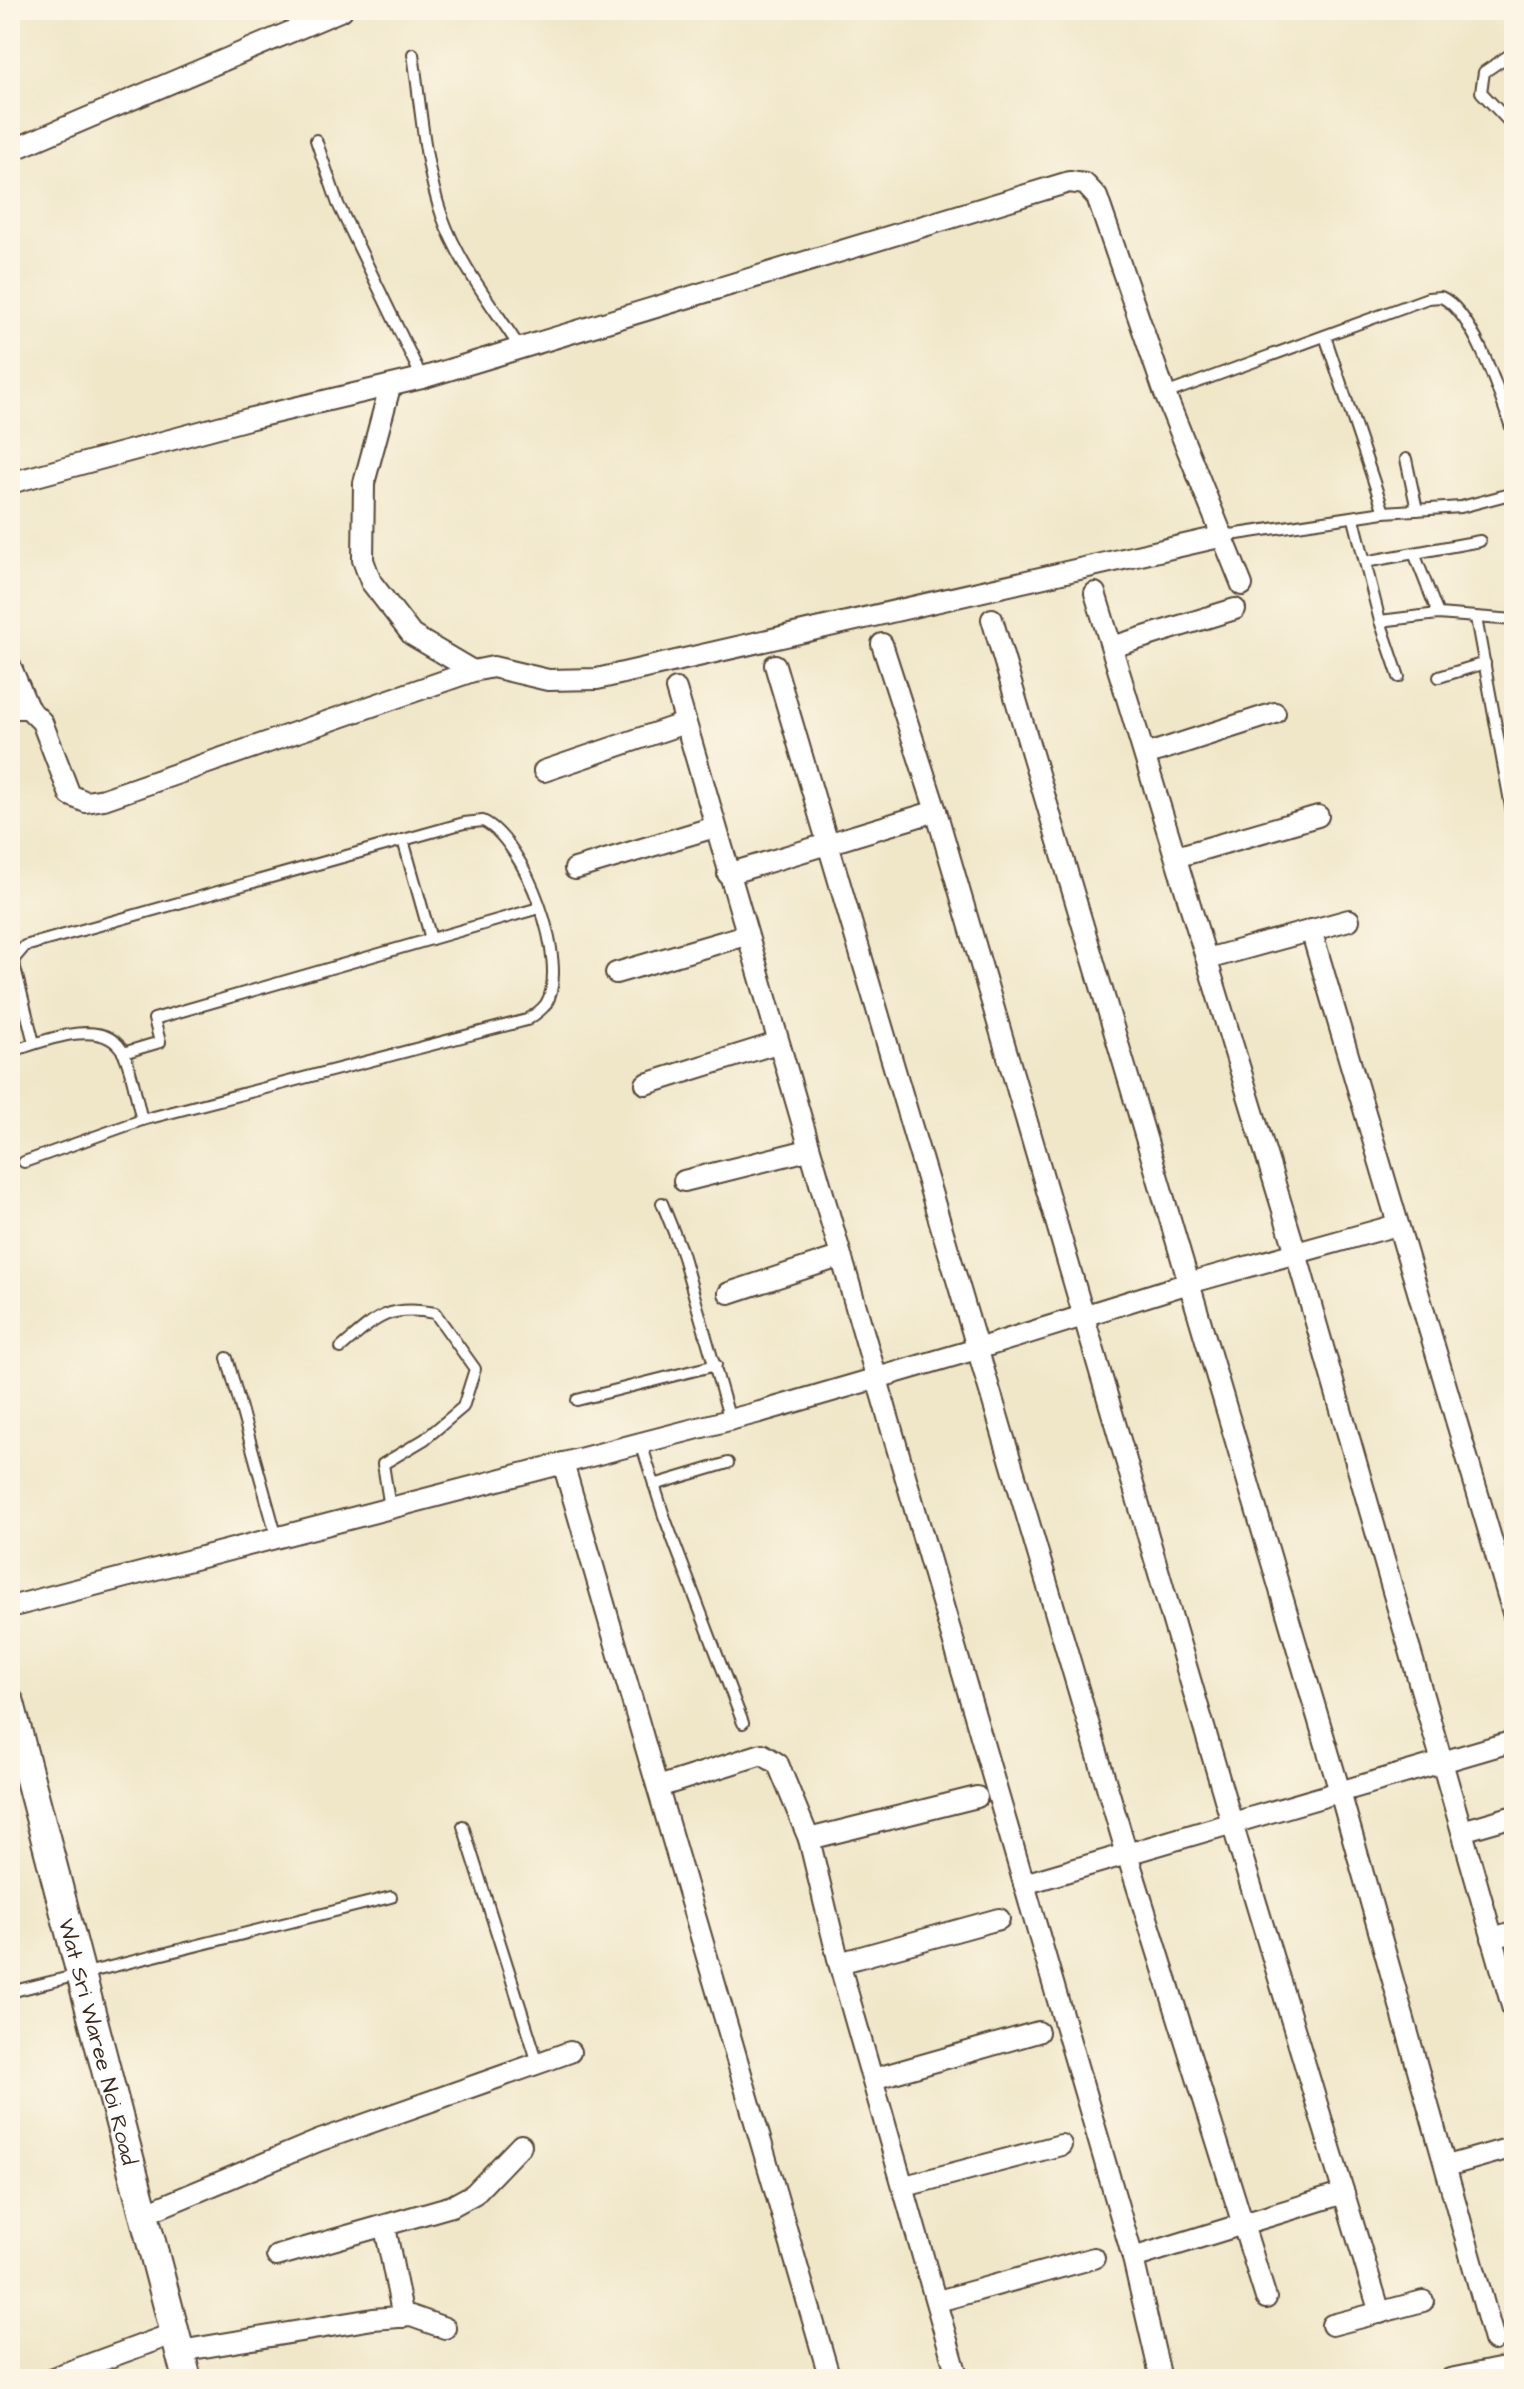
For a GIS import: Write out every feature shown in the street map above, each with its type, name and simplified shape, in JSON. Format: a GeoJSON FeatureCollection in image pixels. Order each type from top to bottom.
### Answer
{"type":"FeatureCollection","features":[{"type":"Feature","properties":{"kind":"main road","name":"Wat Sri Waree Noi Road"},"geometry":{"type":"LineString","coordinates":[[11,1709],[24,1778],[81,1974],[187,2379]]}},
{"type":"Feature","properties":{"kind":"street"},"geometry":{"type":"LineString","coordinates":[[10,151],[342,10]]}},
{"type":"Feature","properties":{"kind":"street"},"geometry":{"type":"LineString","coordinates":[[10,483],[252,418],[422,378],[1069,182],[1085,184],[1097,197],[1165,394],[1242,585]]}},
{"type":"Feature","properties":{"kind":"street"},"geometry":{"type":"LineString","coordinates":[[390,387],[364,483],[363,560],[371,582],[412,635],[473,671]]}},
{"type":"Feature","properties":{"kind":"street"},"geometry":{"type":"LineString","coordinates":[[10,665],[19,708],[42,722],[70,795],[86,802],[104,799],[473,671],[493,667],[548,680],[597,679],[1224,536]]}},
{"type":"Feature","properties":{"kind":"street"},"geometry":{"type":"LineString","coordinates":[[1095,593],[1296,1253],[1514,2013]]}},
{"type":"Feature","properties":{"kind":"street"},"geometry":{"type":"LineString","coordinates":[[1112,647],[1235,609]]}},
{"type":"Feature","properties":{"kind":"street"},"geometry":{"type":"LineString","coordinates":[[992,619],[1340,1792],[1494,2340]]}},
{"type":"Feature","properties":{"kind":"street"},"geometry":{"type":"LineString","coordinates":[[882,644],[936,811],[1232,1823],[1380,2313]]}},
{"type":"Feature","properties":{"kind":"street"},"geometry":{"type":"LineString","coordinates":[[775,665],[1127,1854],[1266,2298]]}},
{"type":"Feature","properties":{"kind":"street"},"geometry":{"type":"LineString","coordinates":[[676,689],[1133,2258],[1161,2379]]}},
{"type":"Feature","properties":{"kind":"street"},"geometry":{"type":"LineString","coordinates":[[1145,755],[1275,713]]}},
{"type":"Feature","properties":{"kind":"street"},"geometry":{"type":"LineString","coordinates":[[544,771],[685,723]]}},
{"type":"Feature","properties":{"kind":"street"},"geometry":{"type":"LineString","coordinates":[[728,874],[936,811]]}},
{"type":"Feature","properties":{"kind":"street"},"geometry":{"type":"LineString","coordinates":[[1176,857],[1318,816]]}},
{"type":"Feature","properties":{"kind":"street"},"geometry":{"type":"LineString","coordinates":[[575,869],[715,827]]}},
{"type":"Feature","properties":{"kind":"street"},"geometry":{"type":"LineString","coordinates":[[1207,959],[1349,920]]}},
{"type":"Feature","properties":{"kind":"street"},"geometry":{"type":"LineString","coordinates":[[1311,930],[1514,1616]]}},
{"type":"Feature","properties":{"kind":"street"},"geometry":{"type":"LineString","coordinates":[[616,973],[746,935]]}},
{"type":"Feature","properties":{"kind":"street"},"geometry":{"type":"LineString","coordinates":[[646,1084],[777,1043]]}},
{"type":"Feature","properties":{"kind":"street"},"geometry":{"type":"LineString","coordinates":[[684,1181],[808,1150]]}},
{"type":"Feature","properties":{"kind":"street"},"geometry":{"type":"LineString","coordinates":[[10,1607],[730,1420],[875,1380],[1189,1283],[1397,1225]]}},
{"type":"Feature","properties":{"kind":"street"},"geometry":{"type":"LineString","coordinates":[[729,1293],[839,1257]]}},
{"type":"Feature","properties":{"kind":"street"},"geometry":{"type":"LineString","coordinates":[[563,1463],[830,2379]]}},
{"type":"Feature","properties":{"kind":"street"},"geometry":{"type":"LineString","coordinates":[[1024,1884],[1514,1741]]}},
{"type":"Feature","properties":{"kind":"street"},"geometry":{"type":"LineString","coordinates":[[658,1787],[762,1754],[778,1764],[809,1839],[839,1963],[958,2379]]}},
{"type":"Feature","properties":{"kind":"street"},"geometry":{"type":"LineString","coordinates":[[809,1839],[977,1797]]}},
{"type":"Feature","properties":{"kind":"street"},"geometry":{"type":"LineString","coordinates":[[1462,1831],[1514,1816]]}},
{"type":"Feature","properties":{"kind":"street"},"geometry":{"type":"LineString","coordinates":[[839,1963],[999,1919]]}},
{"type":"Feature","properties":{"kind":"street"},"geometry":{"type":"LineString","coordinates":[[1492,1938],[1514,1932]]}},
{"type":"Feature","properties":{"kind":"street"},"geometry":{"type":"LineString","coordinates":[[873,2079],[1038,2032]]}},
{"type":"Feature","properties":{"kind":"street"},"geometry":{"type":"LineString","coordinates":[[144,2214],[318,2141],[570,2052]]}},
{"type":"Feature","properties":{"kind":"street"},"geometry":{"type":"LineString","coordinates":[[277,2256],[452,2206],[474,2194],[521,2145]]}},
{"type":"Feature","properties":{"kind":"street"},"geometry":{"type":"LineString","coordinates":[[905,2186],[1061,2145]]}},
{"type":"Feature","properties":{"kind":"street"},"geometry":{"type":"LineString","coordinates":[[1447,2166],[1514,2147]]}},
{"type":"Feature","properties":{"kind":"street"},"geometry":{"type":"LineString","coordinates":[[1133,2258],[1344,2193]]}},
{"type":"Feature","properties":{"kind":"street"},"geometry":{"type":"LineString","coordinates":[[385,2227],[403,2317]]}},
{"type":"Feature","properties":{"kind":"street"},"geometry":{"type":"LineString","coordinates":[[938,2301],[1094,2258]]}},
{"type":"Feature","properties":{"kind":"street"},"geometry":{"type":"LineString","coordinates":[[1332,2325],[1423,2301]]}},
{"type":"Feature","properties":{"kind":"street"},"geometry":{"type":"LineString","coordinates":[[50,2379],[177,2342],[403,2317],[424,2318],[445,2328]]}},
{"type":"Feature","properties":{"kind":"street"},"geometry":{"type":"LineString","coordinates":[[1450,2379],[1514,2366]]}},
{"type":"Feature","properties":{"kind":"lane"},"geometry":{"type":"LineString","coordinates":[[1514,52],[1484,72],[1481,92],[1514,127]]}},
{"type":"Feature","properties":{"kind":"lane"},"geometry":{"type":"LineString","coordinates":[[413,54],[432,181],[442,216],[457,249],[520,348]]}},
{"type":"Feature","properties":{"kind":"lane"},"geometry":{"type":"LineString","coordinates":[[316,140],[338,204],[422,378]]}},
{"type":"Feature","properties":{"kind":"lane"},"geometry":{"type":"LineString","coordinates":[[1165,394],[1428,298],[1447,299],[1489,362],[1514,436]]}},
{"type":"Feature","properties":{"kind":"lane"},"geometry":{"type":"LineString","coordinates":[[1325,336],[1384,512]]}},
{"type":"Feature","properties":{"kind":"lane"},"geometry":{"type":"LineString","coordinates":[[1406,459],[1417,510]]}},
{"type":"Feature","properties":{"kind":"lane"},"geometry":{"type":"LineString","coordinates":[[1224,536],[1354,519],[1384,512],[1461,507],[1514,493]]}},
{"type":"Feature","properties":{"kind":"lane"},"geometry":{"type":"LineString","coordinates":[[1354,519],[1380,621],[1399,677]]}},
{"type":"Feature","properties":{"kind":"lane"},"geometry":{"type":"LineString","coordinates":[[1365,562],[1480,541]]}},
{"type":"Feature","properties":{"kind":"lane"},"geometry":{"type":"LineString","coordinates":[[1414,553],[1438,614]]}},
{"type":"Feature","properties":{"kind":"lane"},"geometry":{"type":"LineString","coordinates":[[1380,621],[1438,614],[1514,620]]}},
{"type":"Feature","properties":{"kind":"lane"},"geometry":{"type":"LineString","coordinates":[[1476,618],[1514,823]]}},
{"type":"Feature","properties":{"kind":"lane"},"geometry":{"type":"LineString","coordinates":[[1439,677],[1485,663]]}},
{"type":"Feature","properties":{"kind":"lane"},"geometry":{"type":"LineString","coordinates":[[24,1162],[142,1120],[527,1020],[547,1003],[552,985],[551,954],[530,879],[497,827],[483,821],[403,840],[25,946],[13,960],[34,1043]]}},
{"type":"Feature","properties":{"kind":"lane"},"geometry":{"type":"LineString","coordinates":[[403,840],[431,939]]}},
{"type":"Feature","properties":{"kind":"lane"},"geometry":{"type":"LineString","coordinates":[[123,1053],[160,1042],[154,1019],[539,908]]}},
{"type":"Feature","properties":{"kind":"lane"},"geometry":{"type":"LineString","coordinates":[[10,1052],[34,1043],[96,1032],[116,1042],[123,1053],[142,1120]]}},
{"type":"Feature","properties":{"kind":"lane"},"geometry":{"type":"LineString","coordinates":[[662,1203],[681,1250],[730,1420]]}},
{"type":"Feature","properties":{"kind":"lane"},"geometry":{"type":"LineString","coordinates":[[341,1348],[381,1314],[407,1308],[435,1313],[475,1369],[463,1407],[425,1439],[383,1464],[390,1508]]}},
{"type":"Feature","properties":{"kind":"lane"},"geometry":{"type":"LineString","coordinates":[[227,1358],[277,1538]]}},
{"type":"Feature","properties":{"kind":"lane"},"geometry":{"type":"LineString","coordinates":[[577,1400],[716,1365]]}},
{"type":"Feature","properties":{"kind":"lane"},"geometry":{"type":"LineString","coordinates":[[641,1443],[743,1723]]}},
{"type":"Feature","properties":{"kind":"lane"},"geometry":{"type":"LineString","coordinates":[[654,1485],[728,1463]]}},
{"type":"Feature","properties":{"kind":"lane"},"geometry":{"type":"LineString","coordinates":[[463,1826],[538,2063]]}},
{"type":"Feature","properties":{"kind":"lane"},"geometry":{"type":"LineString","coordinates":[[10,1992],[391,1897]]}}]}
